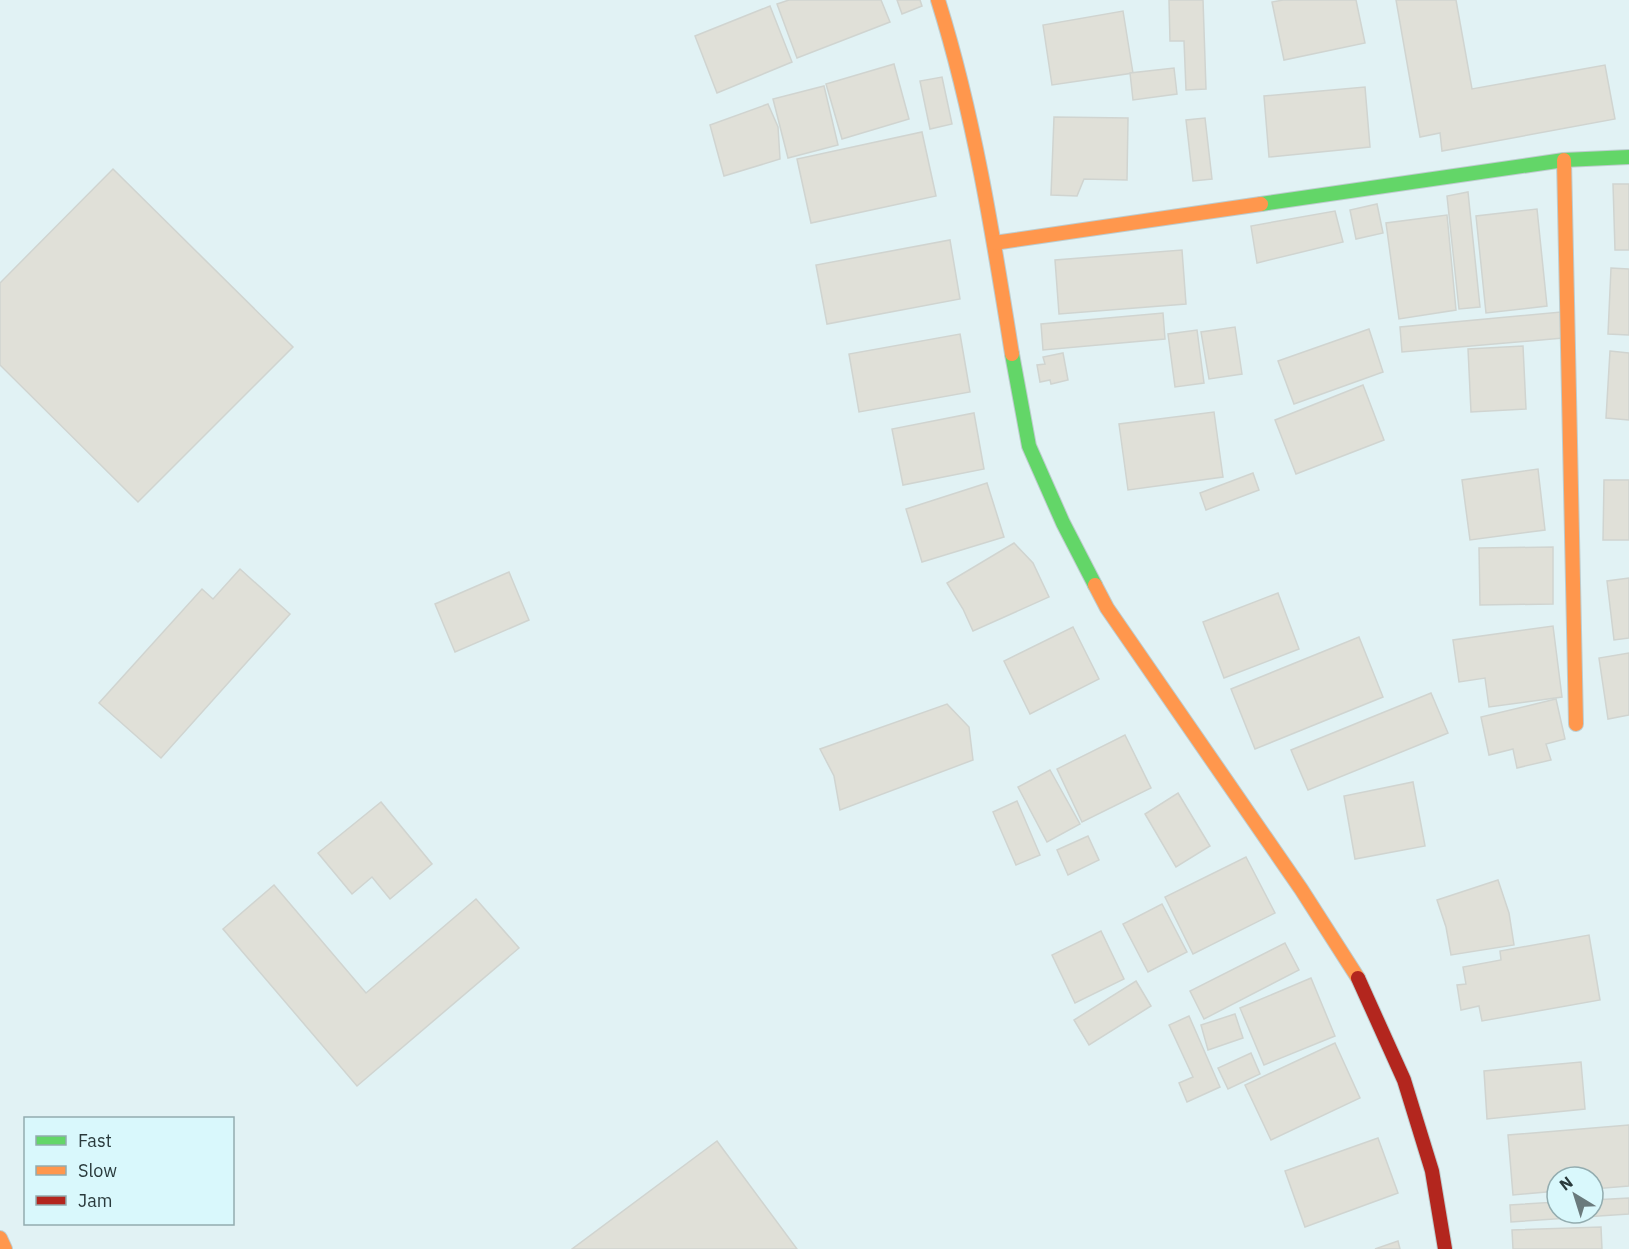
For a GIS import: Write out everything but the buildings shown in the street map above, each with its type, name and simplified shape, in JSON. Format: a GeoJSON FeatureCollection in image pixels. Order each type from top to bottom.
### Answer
{"type":"FeatureCollection","features":[{"type":"Feature","properties":{"kind":"street"},"geometry":{"type":"LineString","coordinates":[[938,0],[955,54],[994,243],[1017,387],[1029,446],[1063,523],[1107,608],[1288,870],[1362,985],[1404,1080],[1432,1171],[1444,1249]]}},
{"type":"Feature","properties":{"kind":"street"},"geometry":{"type":"LineString","coordinates":[[994,243],[1564,160],[1629,157]]}},
{"type":"Feature","properties":{"kind":"street"},"geometry":{"type":"LineString","coordinates":[[1564,160],[1569,306],[1576,724]]}},
{"type":"Feature","properties":{"kind":"street"},"geometry":{"type":"LineString","coordinates":[[0,1238],[5,1249]]}},
{"type":"Feature","properties":{"kind":"traffic: fast"},"geometry":{"type":"LineString","coordinates":[[1261,204],[1564,160],[1629,157]]}},
{"type":"Feature","properties":{"kind":"traffic: fast"},"geometry":{"type":"LineString","coordinates":[[1012,354],[1029,446],[1063,523],[1095,585]]}},
{"type":"Feature","properties":{"kind":"traffic: slow"},"geometry":{"type":"LineString","coordinates":[[938,0],[972,131],[990,220],[1012,354]]}},
{"type":"Feature","properties":{"kind":"traffic: slow"},"geometry":{"type":"LineString","coordinates":[[1564,160],[1576,724]]}},
{"type":"Feature","properties":{"kind":"traffic: slow"},"geometry":{"type":"LineString","coordinates":[[994,243],[1261,204]]}},
{"type":"Feature","properties":{"kind":"traffic: slow"},"geometry":{"type":"LineString","coordinates":[[1095,585],[1107,608],[1301,889],[1358,978]]}},
{"type":"Feature","properties":{"kind":"traffic: slow"},"geometry":{"type":"LineString","coordinates":[[0,1238],[5,1249]]}},
{"type":"Feature","properties":{"kind":"traffic: jam"},"geometry":{"type":"LineString","coordinates":[[1358,978],[1404,1080],[1432,1171],[1445,1249]]}}]}
